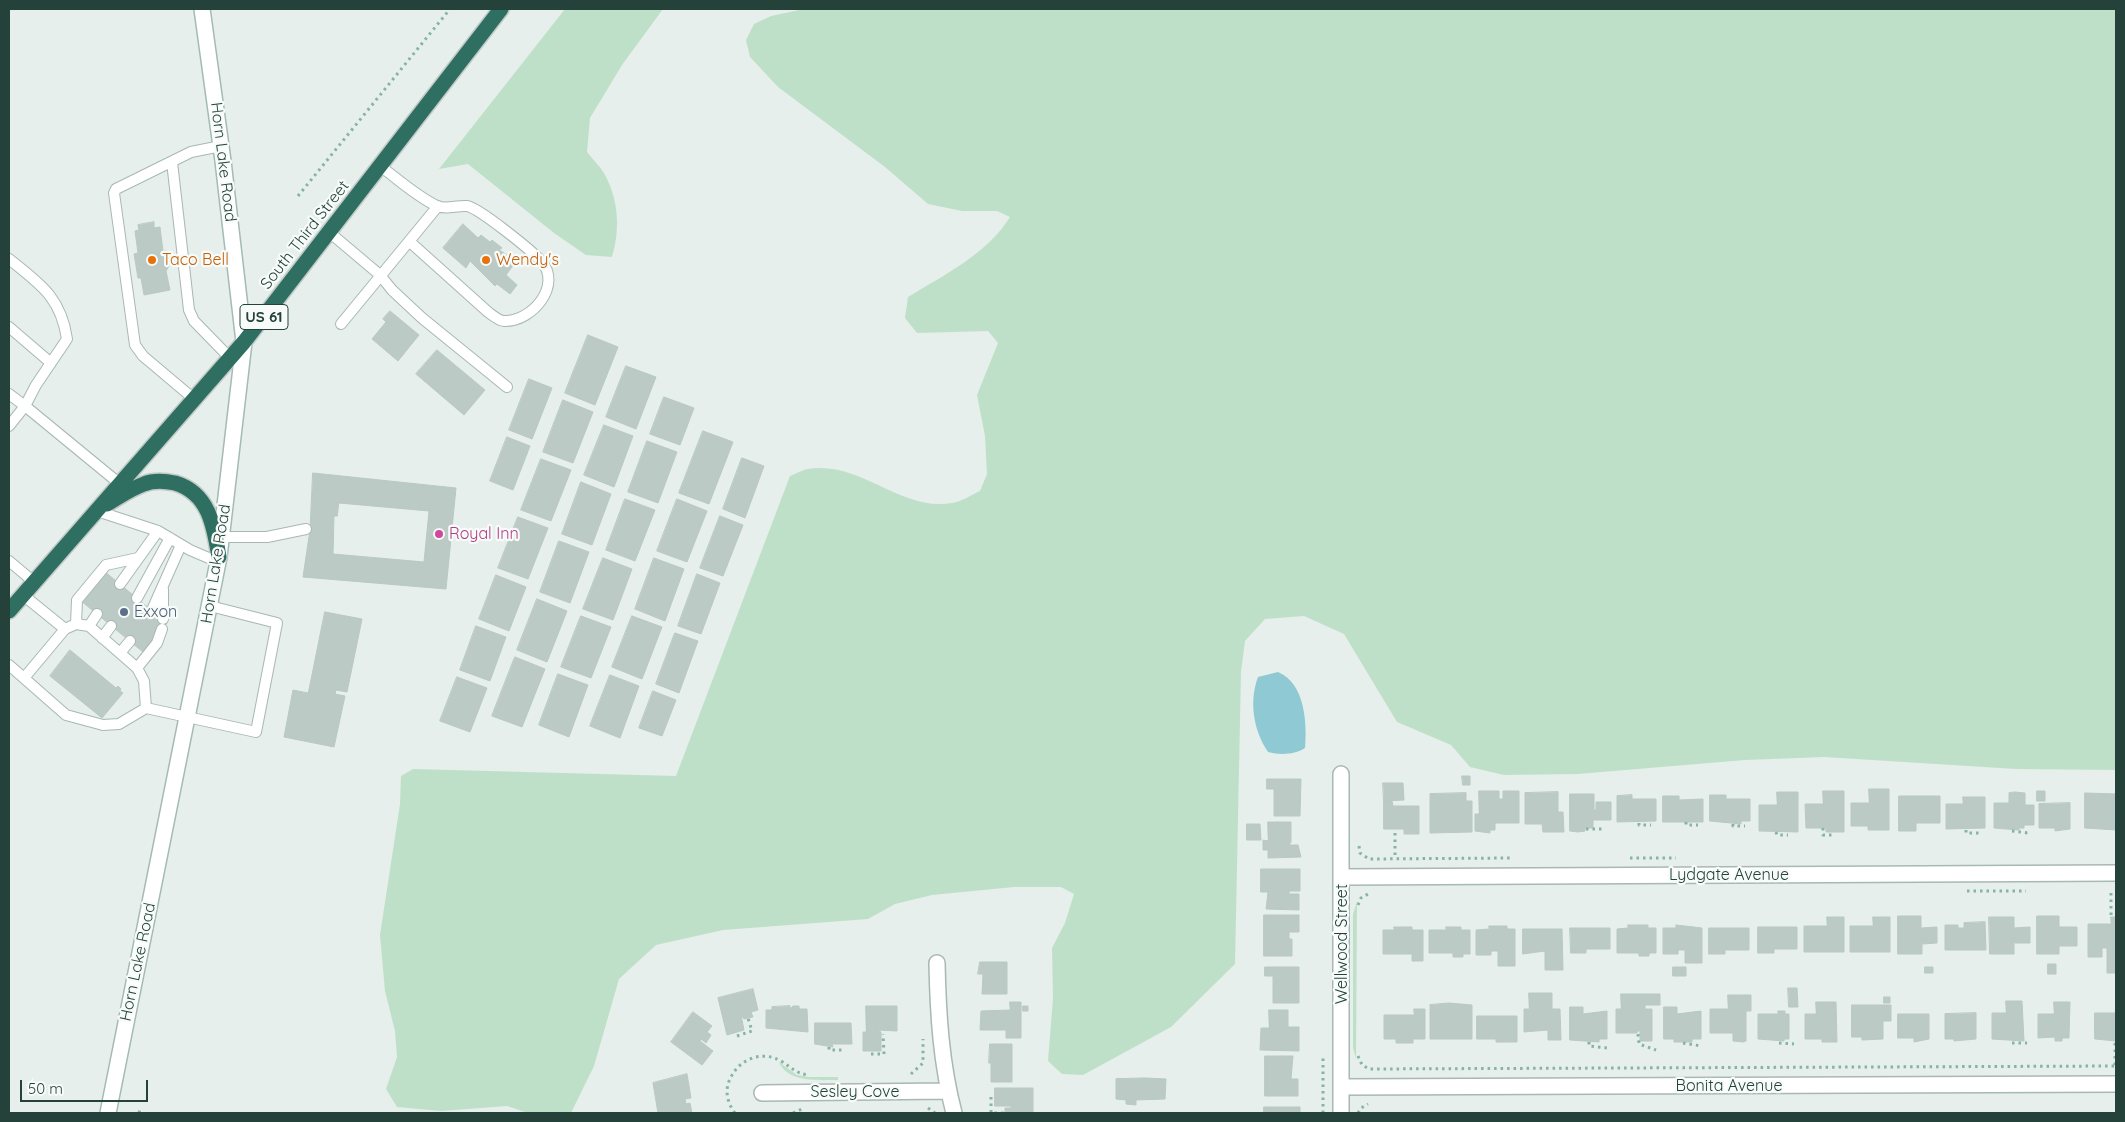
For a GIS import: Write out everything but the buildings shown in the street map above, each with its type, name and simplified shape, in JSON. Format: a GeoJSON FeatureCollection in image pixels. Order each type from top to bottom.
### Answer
{"type":"FeatureCollection","features":[{"type":"Feature","properties":{"kind":"highway","name":"South Third Street"},"geometry":{"type":"LineString","coordinates":[[9,611],[244,342],[501,9]]}},
{"type":"Feature","properties":{"kind":"highway"},"geometry":{"type":"LineString","coordinates":[[98,509],[145,484],[159,481],[186,487],[202,500],[208,512],[214,528],[219,559]]}},
{"type":"Feature","properties":{"kind":"street","name":"Horn Lake Road"},"geometry":{"type":"LineString","coordinates":[[108,1113],[219,559],[244,342],[222,146],[202,9]]}},
{"type":"Feature","properties":{"kind":"street","name":"Wellwood Street"},"geometry":{"type":"LineString","coordinates":[[1341,774],[1341,1113]]}},
{"type":"Feature","properties":{"kind":"street","name":"Lydgate Avenue"},"geometry":{"type":"LineString","coordinates":[[1342,877],[2116,874]]}},
{"type":"Feature","properties":{"kind":"street"},"geometry":{"type":"LineString","coordinates":[[937,963],[938,1026],[948,1091],[954,1113]]}},
{"type":"Feature","properties":{"kind":"street","name":"Bonita Avenue"},"geometry":{"type":"LineString","coordinates":[[1341,1087],[2116,1084]]}},
{"type":"Feature","properties":{"kind":"street","name":"Sesley Cove"},"geometry":{"type":"LineString","coordinates":[[762,1093],[948,1091]]}},
{"type":"Feature","properties":{"kind":"lane"},"geometry":{"type":"LineString","coordinates":[[194,399],[143,356],[135,345],[114,193],[116,189],[191,152],[222,146]]}},
{"type":"Feature","properties":{"kind":"lane"},"geometry":{"type":"LineString","coordinates":[[172,162],[189,310],[194,321],[230,358]]}},
{"type":"Feature","properties":{"kind":"lane"},"geometry":{"type":"LineString","coordinates":[[380,166],[438,206],[468,206],[507,232],[540,260],[548,270],[550,282],[545,294],[519,320],[502,321],[488,312],[410,242]]}},
{"type":"Feature","properties":{"kind":"lane"},"geometry":{"type":"LineString","coordinates":[[341,324],[438,206]]}},
{"type":"Feature","properties":{"kind":"lane"},"geometry":{"type":"LineString","coordinates":[[329,232],[380,275],[392,290],[422,318],[507,387]]}},
{"type":"Feature","properties":{"kind":"lane"},"geometry":{"type":"LineString","coordinates":[[9,259],[46,288],[59,307],[64,322],[66,340],[25,406],[9,426]]}},
{"type":"Feature","properties":{"kind":"lane"},"geometry":{"type":"LineString","coordinates":[[9,326],[51,363]]}},
{"type":"Feature","properties":{"kind":"lane"},"geometry":{"type":"LineString","coordinates":[[9,394],[120,484]]}},
{"type":"Feature","properties":{"kind":"lane"},"geometry":{"type":"LineString","coordinates":[[98,509],[158,531],[181,545],[219,559]]}},
{"type":"Feature","properties":{"kind":"lane"},"geometry":{"type":"LineString","coordinates":[[222,537],[267,538],[306,529]]}},
{"type":"Feature","properties":{"kind":"lane"},"geometry":{"type":"LineString","coordinates":[[120,584],[158,531]]}},
{"type":"Feature","properties":{"kind":"lane"},"geometry":{"type":"LineString","coordinates":[[136,598],[170,538]]}},
{"type":"Feature","properties":{"kind":"lane"},"geometry":{"type":"LineString","coordinates":[[152,610],[181,545]]}},
{"type":"Feature","properties":{"kind":"lane"},"geometry":{"type":"LineString","coordinates":[[76,624],[77,600],[106,565],[138,558]]}},
{"type":"Feature","properties":{"kind":"lane"},"geometry":{"type":"LineString","coordinates":[[9,561],[34,582]]}},
{"type":"Feature","properties":{"kind":"lane"},"geometry":{"type":"LineString","coordinates":[[138,668],[157,643],[162,624],[163,586]]}},
{"type":"Feature","properties":{"kind":"lane"},"geometry":{"type":"LineString","coordinates":[[23,595],[65,629]]}},
{"type":"Feature","properties":{"kind":"lane"},"geometry":{"type":"LineString","coordinates":[[9,665],[66,715],[103,725],[119,724],[146,708],[188,719],[256,732],[277,624],[210,606]]}},
{"type":"Feature","properties":{"kind":"lane"},"geometry":{"type":"LineString","coordinates":[[89,626],[97,614]]}},
{"type":"Feature","properties":{"kind":"lane"},"geometry":{"type":"LineString","coordinates":[[24,678],[65,629],[76,624],[89,626],[138,668],[144,681],[146,708]]}},
{"type":"Feature","properties":{"kind":"lane"},"geometry":{"type":"LineString","coordinates":[[102,638],[111,626]]}},
{"type":"Feature","properties":{"kind":"lane"},"geometry":{"type":"LineString","coordinates":[[120,653],[130,641]]}},
{"type":"Feature","properties":{"kind":"path"},"geometry":{"type":"LineString","coordinates":[[298,196],[450,9]]}},
{"type":"Feature","properties":{"kind":"path"},"geometry":{"type":"LineString","coordinates":[[1686,822],[1686,825],[1698,825]]}},
{"type":"Feature","properties":{"kind":"path"},"geometry":{"type":"LineString","coordinates":[[1640,823],[1640,825],[1651,825]]}},
{"type":"Feature","properties":{"kind":"path"},"geometry":{"type":"LineString","coordinates":[[1733,824],[1733,826],[1745,826]]}},
{"type":"Feature","properties":{"kind":"path"},"geometry":{"type":"LineString","coordinates":[[1823,828],[1823,835],[1835,835]]}},
{"type":"Feature","properties":{"kind":"path"},"geometry":{"type":"LineString","coordinates":[[1586,829],[1602,829]]}},
{"type":"Feature","properties":{"kind":"path"},"geometry":{"type":"LineString","coordinates":[[1966,830],[1966,833],[1980,833]]}},
{"type":"Feature","properties":{"kind":"path"},"geometry":{"type":"LineString","coordinates":[[2012,831],[2028,833]]}},
{"type":"Feature","properties":{"kind":"path"},"geometry":{"type":"LineString","coordinates":[[1776,832],[1777,835],[1788,835]]}},
{"type":"Feature","properties":{"kind":"path"},"geometry":{"type":"LineString","coordinates":[[1395,833],[1395,859]]}},
{"type":"Feature","properties":{"kind":"path"},"geometry":{"type":"LineString","coordinates":[[1359,840],[1360,853],[1364,858],[1518,858]]}},
{"type":"Feature","properties":{"kind":"path"},"geometry":{"type":"LineString","coordinates":[[1622,858],[1679,858]]}},
{"type":"Feature","properties":{"kind":"path"},"geometry":{"type":"LineString","coordinates":[[2103,890],[2116,890]]}},
{"type":"Feature","properties":{"kind":"path"},"geometry":{"type":"LineString","coordinates":[[2111,890],[2111,916]]}},
{"type":"Feature","properties":{"kind":"path"},"geometry":{"type":"LineString","coordinates":[[1957,892],[2034,891]]}},
{"type":"Feature","properties":{"kind":"path"},"geometry":{"type":"LineString","coordinates":[[1358,912],[1361,898],[1371,893]]}},
{"type":"Feature","properties":{"kind":"path"},"geometry":{"type":"LineString","coordinates":[[737,1036],[752,1032],[748,1018]]}},
{"type":"Feature","properties":{"kind":"path"},"geometry":{"type":"LineString","coordinates":[[903,1076],[922,1069],[925,1051],[923,1032]]}},
{"type":"Feature","properties":{"kind":"path"},"geometry":{"type":"LineString","coordinates":[[871,1054],[884,1054],[883,1034]]}},
{"type":"Feature","properties":{"kind":"path"},"geometry":{"type":"LineString","coordinates":[[1638,1034],[1638,1044],[1656,1050]]}},
{"type":"Feature","properties":{"kind":"path"},"geometry":{"type":"LineString","coordinates":[[1589,1042],[1589,1046],[1608,1048]]}},
{"type":"Feature","properties":{"kind":"path"},"geometry":{"type":"LineString","coordinates":[[1358,1050],[1359,1062],[1369,1069],[2116,1066],[2115,1042]]}},
{"type":"Feature","properties":{"kind":"path"},"geometry":{"type":"LineString","coordinates":[[1683,1043],[1701,1046]]}},
{"type":"Feature","properties":{"kind":"path"},"geometry":{"type":"LineString","coordinates":[[1779,1043],[1794,1044]]}},
{"type":"Feature","properties":{"kind":"path"},"geometry":{"type":"LineString","coordinates":[[2012,1043],[2027,1043]]}},
{"type":"Feature","properties":{"kind":"path"},"geometry":{"type":"LineString","coordinates":[[829,1046],[829,1050],[845,1050]]}},
{"type":"Feature","properties":{"kind":"path"},"geometry":{"type":"LineString","coordinates":[[734,1113],[728,1102],[728,1083],[738,1066],[746,1060],[758,1056],[771,1058],[780,1061],[793,1072],[815,1076]]}},
{"type":"Feature","properties":{"kind":"path"},"geometry":{"type":"LineString","coordinates":[[991,1097],[991,1113],[1005,1113]]}},
{"type":"Feature","properties":{"kind":"green space"},"geometry":{"type":"Polygon","coordinates":[[[565,9],[663,9],[622,65],[590,118],[587,152],[604,174],[614,196],[616,206],[617,227],[612,257],[586,255],[554,233],[468,164],[439,169],[565,9]]]}},
{"type":"Feature","properties":{"kind":"green space"},"geometry":{"type":"Polygon","coordinates":[[[804,9],[2116,9],[2116,770],[2016,769],[1824,757],[1745,760],[1578,774],[1504,775],[1470,767],[1451,745],[1397,722],[1344,634],[1304,616],[1265,619],[1245,641],[1241,672],[1235,964],[1171,1027],[1083,1075],[1062,1074],[1048,1061],[1053,998],[1052,948],[1065,923],[1074,894],[1061,887],[1014,887],[932,895],[895,904],[868,919],[723,930],[656,945],[619,979],[594,1066],[571,1113],[528,1113],[507,1106],[441,1111],[397,1107],[386,1089],[397,1057],[395,1031],[385,991],[380,935],[400,804],[401,776],[413,769],[676,776],[790,476],[808,469],[827,468],[863,478],[898,494],[933,504],[952,503],[980,491],[987,474],[985,436],[977,395],[998,343],[988,331],[917,333],[905,318],[908,297],[950,272],[977,253],[1010,217],[997,211],[962,211],[928,204],[885,167],[778,87],[750,57],[746,40],[754,24],[771,16],[804,9]]]}},
{"type":"Feature","properties":{"kind":"green space"},"geometry":{"type":"Polygon","coordinates":[[[1357,902],[1356,1059],[1353,1048],[1353,914],[1357,902]]]}},
{"type":"Feature","properties":{"kind":"green space"},"geometry":{"type":"Polygon","coordinates":[[[779,1062],[797,1075],[838,1077],[838,1080],[813,1080],[797,1077],[783,1069],[779,1062]]]}},
{"type":"Feature","properties":{"kind":"water"},"geometry":{"type":"Polygon","coordinates":[[[1278,672],[1287,677],[1294,685],[1299,694],[1304,716],[1305,748],[1292,753],[1268,752],[1259,734],[1254,715],[1255,686],[1258,677],[1278,672]]]}},
{"type":"Feature","properties":{"kind":"place","name":"Taco Bell"},"geometry":{"type":"Point","coordinates":[152,260]}},
{"type":"Feature","properties":{"kind":"place","name":"Wendy's"},"geometry":{"type":"Point","coordinates":[486,260]}},
{"type":"Feature","properties":{"kind":"place","name":"Royal Inn"},"geometry":{"type":"Point","coordinates":[439,534]}},
{"type":"Feature","properties":{"kind":"place","name":"Exxon"},"geometry":{"type":"Point","coordinates":[124,612]}}]}
